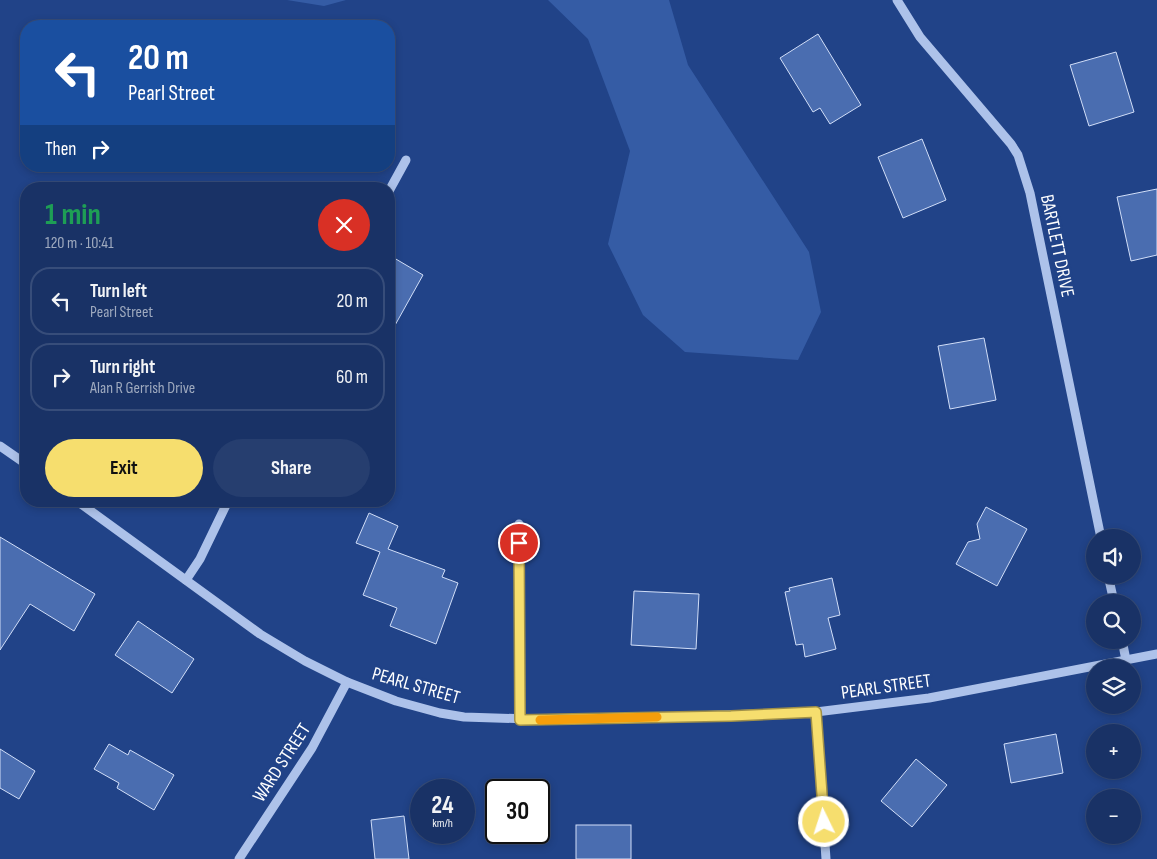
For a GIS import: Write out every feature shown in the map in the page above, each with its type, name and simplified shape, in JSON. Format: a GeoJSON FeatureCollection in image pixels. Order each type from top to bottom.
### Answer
{"type":"FeatureCollection","features":[{"type":"Feature","properties":{"kind":"street","name":"BARTLETT DRIVE"},"geometry":{"type":"LineString","coordinates":[[897,0],[920,37],[1002,131],[1018,155],[1030,193],[1099,529]]}},
{"type":"Feature","properties":{"kind":"street"},"geometry":{"type":"LineString","coordinates":[[394,182],[406,160]]}},
{"type":"Feature","properties":{"kind":"street"},"geometry":{"type":"LineString","coordinates":[[0,446],[20,460]]}},
{"type":"Feature","properties":{"kind":"street","name":"PEARL STREET"},"geometry":{"type":"LineString","coordinates":[[85,507],[260,634],[347,682],[396,701],[440,713],[464,717],[520,720],[731,716],[816,712],[929,698],[1086,668]]}},
{"type":"Feature","properties":{"kind":"street"},"geometry":{"type":"LineString","coordinates":[[186,580],[200,559],[225,507]]}},
{"type":"Feature","properties":{"kind":"street"},"geometry":{"type":"LineString","coordinates":[[519,524],[520,720]]}},
{"type":"Feature","properties":{"kind":"street","name":"PEARL STREET"},"geometry":{"type":"LineString","coordinates":[[1131,659],[1157,654]]}},
{"type":"Feature","properties":{"kind":"street","name":"WARD STREET"},"geometry":{"type":"LineString","coordinates":[[238,859],[312,748],[347,682]]}},
{"type":"Feature","properties":{"kind":"street"},"geometry":{"type":"LineString","coordinates":[[816,712],[826,859]]}},
{"type":"Feature","properties":{"kind":"shaded area"},"geometry":{"type":"Polygon","coordinates":[[[287,0],[346,0],[324,6],[287,0]]]}},
{"type":"Feature","properties":{"kind":"shaded area"},"geometry":{"type":"Polygon","coordinates":[[[548,0],[669,0],[688,65],[809,252],[821,312],[798,360],[685,352],[643,315],[608,244],[630,151],[588,39],[548,0]]]}},
{"type":"Feature","properties":{"kind":"building"},"geometry":{"type":"Polygon","coordinates":[[[818,34],[861,105],[830,124],[820,108],[813,112],[780,58],[818,34]]]}},
{"type":"Feature","properties":{"kind":"building"},"geometry":{"type":"Polygon","coordinates":[[[1116,52],[1134,112],[1089,126],[1070,65],[1116,52]]]}},
{"type":"Feature","properties":{"kind":"building"},"geometry":{"type":"Polygon","coordinates":[[[922,139],[946,200],[903,218],[878,157],[922,139]]]}},
{"type":"Feature","properties":{"kind":"building"},"geometry":{"type":"Polygon","coordinates":[[[1157,189],[1157,255],[1131,261],[1117,197],[1157,189]]]}},
{"type":"Feature","properties":{"kind":"building"},"geometry":{"type":"Polygon","coordinates":[[[395,259],[423,275],[395,325],[395,259]]]}},
{"type":"Feature","properties":{"kind":"building"},"geometry":{"type":"Polygon","coordinates":[[[984,338],[996,400],[950,409],[938,346],[984,338]]]}},
{"type":"Feature","properties":{"kind":"building"},"geometry":{"type":"Polygon","coordinates":[[[986,507],[1027,529],[997,586],[956,564],[968,542],[980,539],[977,524],[986,507]]]}},
{"type":"Feature","properties":{"kind":"building"},"geometry":{"type":"Polygon","coordinates":[[[369,513],[398,526],[388,549],[445,570],[442,577],[458,583],[436,644],[390,626],[397,608],[363,595],[380,552],[356,543],[369,513]]]}},
{"type":"Feature","properties":{"kind":"building"},"geometry":{"type":"Polygon","coordinates":[[[0,537],[95,594],[74,631],[30,604],[0,650],[0,537]]]}},
{"type":"Feature","properties":{"kind":"building"},"geometry":{"type":"Polygon","coordinates":[[[832,578],[840,615],[828,618],[836,649],[805,657],[803,644],[796,645],[785,592],[790,591],[789,588],[832,578]]]}},
{"type":"Feature","properties":{"kind":"building"},"geometry":{"type":"Polygon","coordinates":[[[634,591],[699,594],[696,649],[631,645],[634,591]]]}},
{"type":"Feature","properties":{"kind":"building"},"geometry":{"type":"Polygon","coordinates":[[[138,621],[194,659],[172,693],[115,655],[138,621]]]}},
{"type":"Feature","properties":{"kind":"building"},"geometry":{"type":"Polygon","coordinates":[[[1056,734],[1063,773],[1011,783],[1004,744],[1056,734]]]}},
{"type":"Feature","properties":{"kind":"building"},"geometry":{"type":"Polygon","coordinates":[[[109,744],[128,755],[130,750],[174,775],[154,810],[117,788],[119,783],[94,769],[109,744]]]}},
{"type":"Feature","properties":{"kind":"building"},"geometry":{"type":"Polygon","coordinates":[[[0,749],[35,771],[19,799],[0,788],[0,749]]]}},
{"type":"Feature","properties":{"kind":"building"},"geometry":{"type":"Polygon","coordinates":[[[916,759],[947,785],[912,827],[881,801],[916,759]]]}},
{"type":"Feature","properties":{"kind":"building"},"geometry":{"type":"Polygon","coordinates":[[[404,816],[409,859],[375,859],[371,820],[404,816]]]}},
{"type":"Feature","properties":{"kind":"building"},"geometry":{"type":"Polygon","coordinates":[[[576,825],[631,825],[631,859],[576,859],[576,825]]]}},
{"type":"Feature","properties":{"kind":"slow traffic"},"geometry":{"type":"LineString","coordinates":[[540,720],[657,717]]}},
{"type":"Feature","properties":{"kind":"route"},"geometry":{"type":"LineString","coordinates":[[519,543],[520,720],[731,716],[816,712],[824,822]]}}]}
